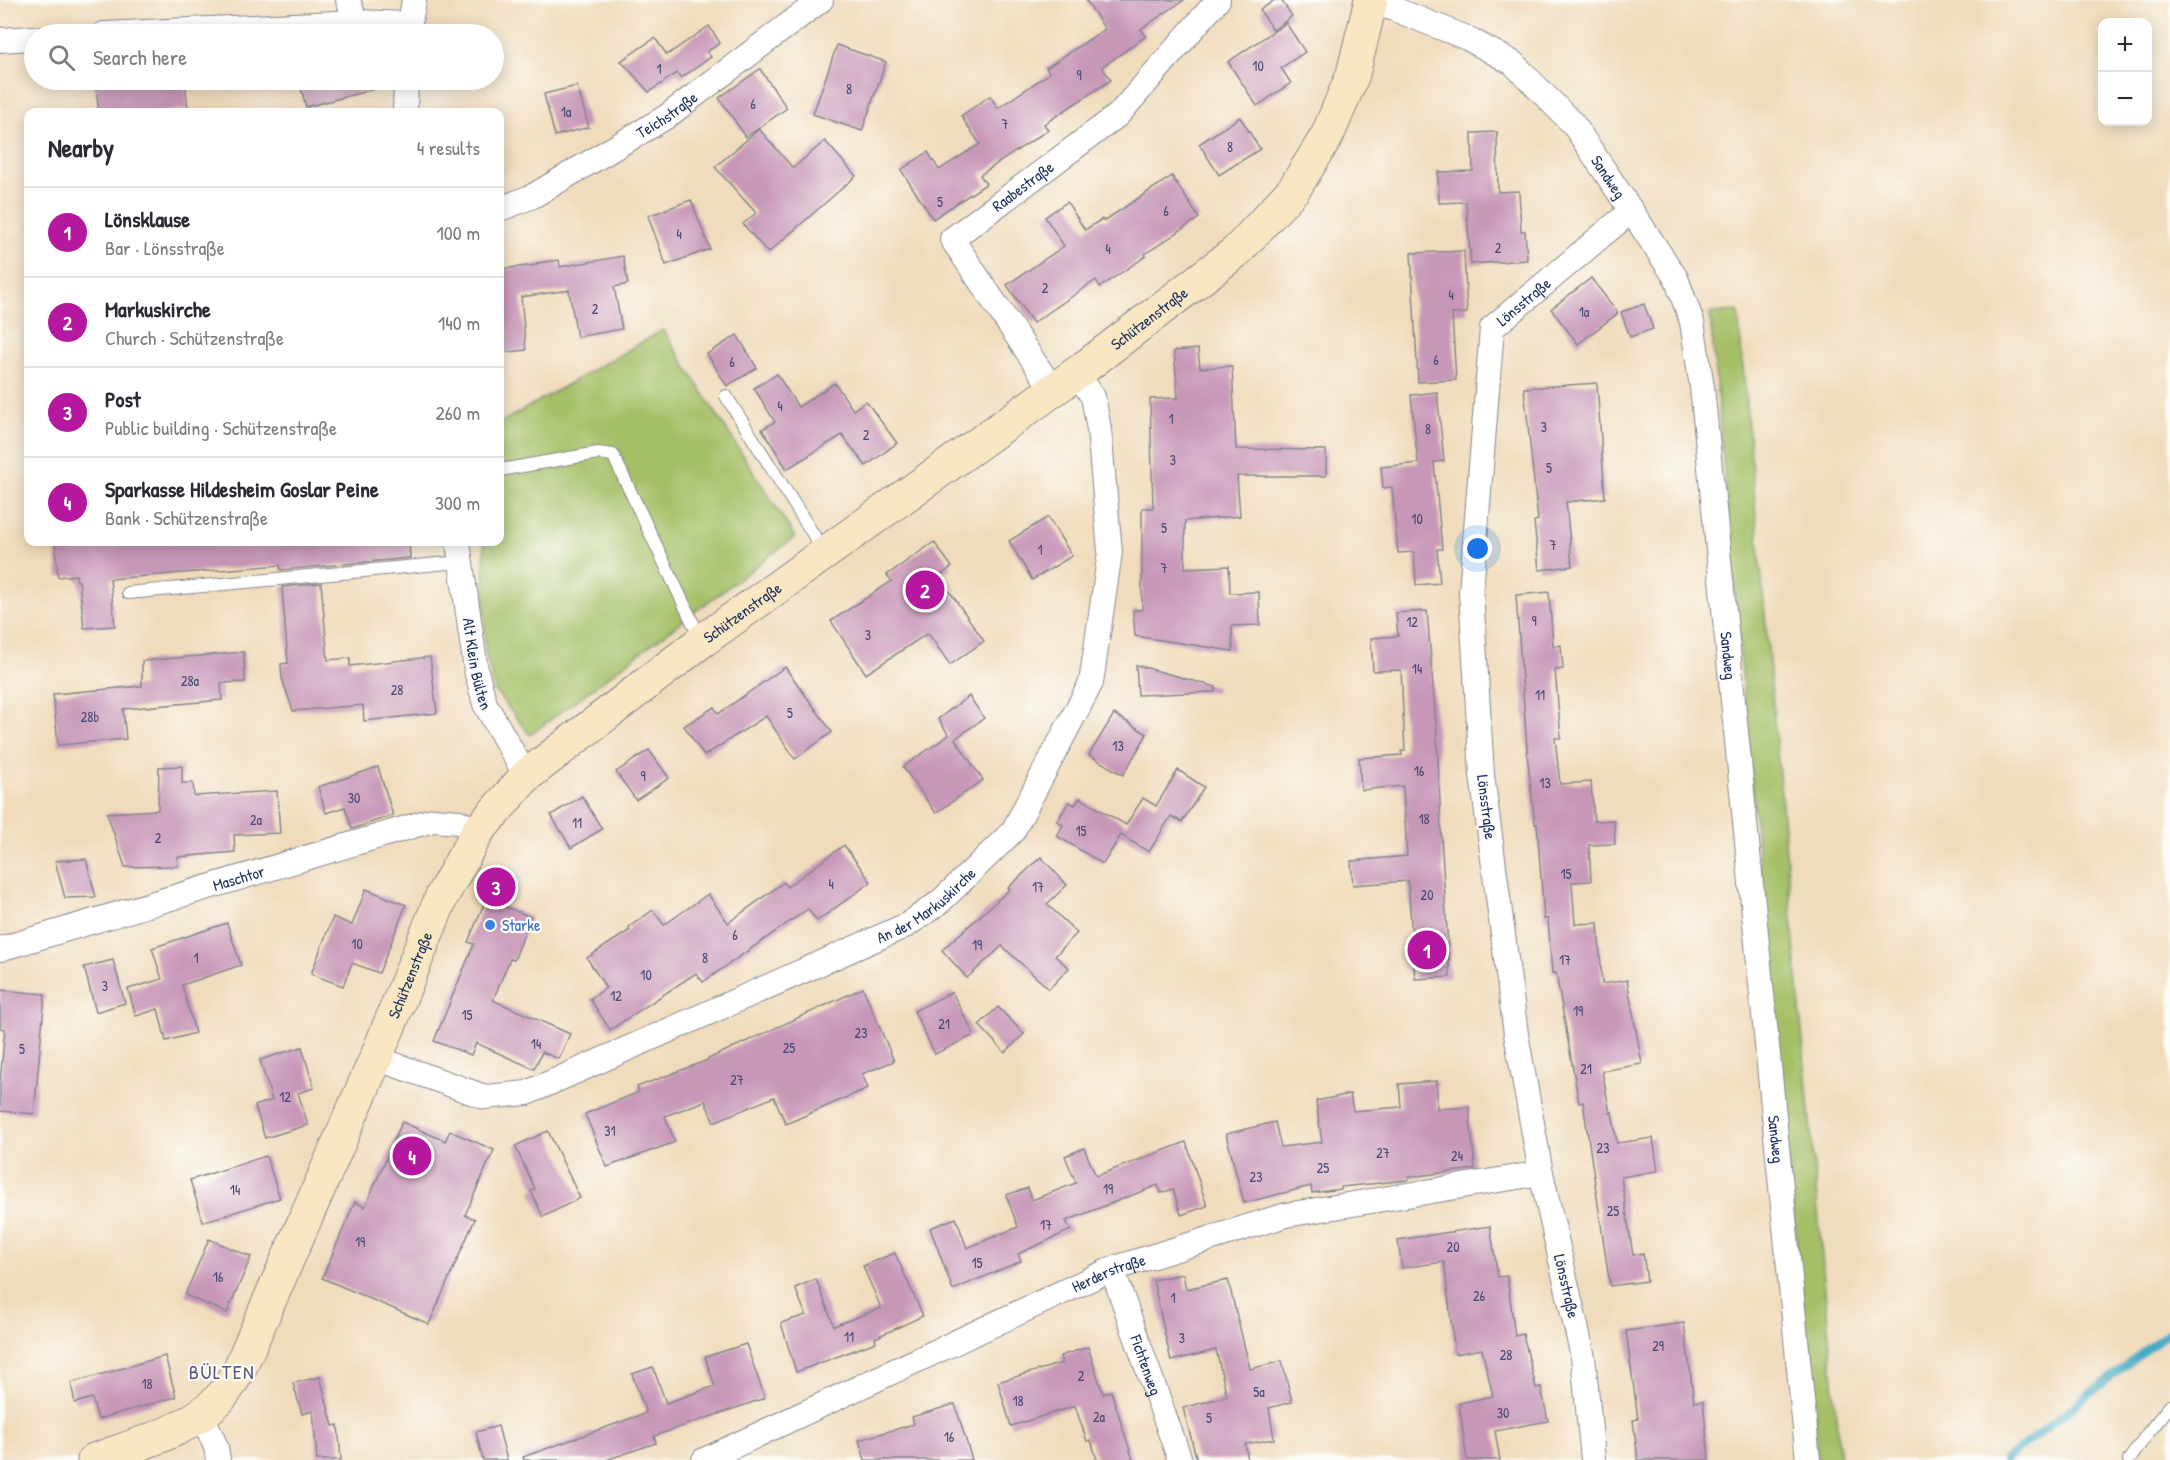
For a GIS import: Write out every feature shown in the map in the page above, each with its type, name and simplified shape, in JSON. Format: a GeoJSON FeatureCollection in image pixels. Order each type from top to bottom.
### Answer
{"type":"FeatureCollection","features":[{"type":"Feature","properties":{"kind":"street"},"geometry":{"type":"LineString","coordinates":[[409,24],[414,0]]}},
{"type":"Feature","properties":{"kind":"street","name":"Teichstraße"},"geometry":{"type":"LineString","coordinates":[[504,207],[533,196],[666,117],[821,0]]}},
{"type":"Feature","properties":{"kind":"street","name":"Raabestraße"},"geometry":{"type":"LineString","coordinates":[[1065,382],[952,239],[1118,115],[1218,0]]}},
{"type":"Feature","properties":{"kind":"street","name":"Schützenstraße"},"geometry":{"type":"LineString","coordinates":[[94,1460],[168,1433],[202,1415],[222,1396],[239,1370],[376,1058],[442,897],[478,831],[526,776],[702,641],[1065,382],[1237,251],[1294,189],[1327,136],[1353,74],[1371,2]]}},
{"type":"Feature","properties":{"kind":"street","name":"Sandweg"},"geometry":{"type":"LineString","coordinates":[[1371,2],[1467,38],[1513,63],[1574,125],[1676,278],[1692,322],[1808,1460]]}},
{"type":"Feature","properties":{"kind":"street"},"geometry":{"type":"LineString","coordinates":[[212,24],[352,11],[392,24]]}},
{"type":"Feature","properties":{"kind":"street"},"geometry":{"type":"LineString","coordinates":[[0,40],[24,39]]}},
{"type":"Feature","properties":{"kind":"street"},"geometry":{"type":"LineString","coordinates":[[405,108],[406,90]]}},
{"type":"Feature","properties":{"kind":"street","name":"Lönsstraße"},"geometry":{"type":"LineString","coordinates":[[1593,1460],[1583,1357],[1541,1173],[1516,1034],[1482,775],[1471,604],[1492,327],[1631,211]]}},
{"type":"Feature","properties":{"kind":"street","name":"An der Markuskirche"},"geometry":{"type":"LineString","coordinates":[[376,1058],[485,1097],[527,1093],[907,925],[940,902],[1005,839],[1013,831],[1090,683],[1110,552],[1093,397],[1065,382]]}},
{"type":"Feature","properties":{"kind":"street","name":"Alt Klein Bülten"},"geometry":{"type":"LineString","coordinates":[[458,552],[476,670],[485,704],[526,776]]}},
{"type":"Feature","properties":{"kind":"street","name":"Maschtor"},"geometry":{"type":"LineString","coordinates":[[0,950],[434,820],[459,822],[478,831]]}},
{"type":"Feature","properties":{"kind":"street","name":"Herderstraße"},"geometry":{"type":"LineString","coordinates":[[704,1460],[1112,1269],[1286,1215],[1541,1173]]}},
{"type":"Feature","properties":{"kind":"street","name":"Fichtenweg"},"geometry":{"type":"LineString","coordinates":[[1112,1269],[1180,1460]]}},
{"type":"Feature","properties":{"kind":"street"},"geometry":{"type":"LineString","coordinates":[[202,1415],[216,1447],[218,1460]]}},
{"type":"Feature","properties":{"kind":"lane"},"geometry":{"type":"LineString","coordinates":[[726,396],[825,554]]}},
{"type":"Feature","properties":{"kind":"lane"},"geometry":{"type":"LineString","coordinates":[[504,469],[598,453],[613,455],[702,641]]}},
{"type":"Feature","properties":{"kind":"lane"},"geometry":{"type":"LineString","coordinates":[[128,593],[458,552]]}},
{"type":"Feature","properties":{"kind":"lane"},"geometry":{"type":"LineString","coordinates":[[2128,1460],[2170,1407]]}},
{"type":"Feature","properties":{"kind":"green space"},"geometry":{"type":"Polygon","coordinates":[[[1738,311],[1840,1460],[1818,1460],[1767,954],[1710,313],[1738,311]]]}},
{"type":"Feature","properties":{"kind":"green space"},"geometry":{"type":"Polygon","coordinates":[[[663,330],[795,537],[530,735],[495,691],[485,651],[484,546],[504,546],[504,421],[663,330]]]}},
{"type":"Feature","properties":{"kind":"building"},"geometry":{"type":"Polygon","coordinates":[[[1086,0],[1184,0],[1141,29],[1146,36],[1102,67],[1111,80],[1044,124],[1048,130],[980,175],[986,184],[933,219],[901,170],[928,152],[939,170],[980,144],[961,116],[990,96],[998,108],[1050,73],[1046,68],[1105,29],[1086,0]]]}},
{"type":"Feature","properties":{"kind":"building"},"geometry":{"type":"Polygon","coordinates":[[[1275,0],[1281,0],[1292,16],[1273,30],[1260,10],[1275,0]]]}},
{"type":"Feature","properties":{"kind":"building"},"geometry":{"type":"Polygon","coordinates":[[[1286,23],[1305,52],[1281,68],[1291,83],[1257,106],[1228,62],[1286,23]]]}},
{"type":"Feature","properties":{"kind":"building"},"geometry":{"type":"Polygon","coordinates":[[[709,26],[720,43],[707,52],[711,57],[681,78],[677,73],[649,92],[621,61],[655,38],[667,55],[709,26]]]}},
{"type":"Feature","properties":{"kind":"building"},"geometry":{"type":"Polygon","coordinates":[[[837,45],[886,62],[862,131],[813,114],[837,45]]]}},
{"type":"Feature","properties":{"kind":"building"},"geometry":{"type":"Polygon","coordinates":[[[760,69],[787,108],[746,137],[719,98],[760,69]]]}},
{"type":"Feature","properties":{"kind":"building"},"geometry":{"type":"Polygon","coordinates":[[[577,86],[589,127],[555,136],[544,94],[577,86]]]}},
{"type":"Feature","properties":{"kind":"building"},"geometry":{"type":"Polygon","coordinates":[[[96,90],[186,90],[188,108],[98,108],[96,90]]]}},
{"type":"Feature","properties":{"kind":"building"},"geometry":{"type":"Polygon","coordinates":[[[302,90],[371,90],[306,107],[302,90]]]}},
{"type":"Feature","properties":{"kind":"building"},"geometry":{"type":"Polygon","coordinates":[[[1240,117],[1260,149],[1219,175],[1199,144],[1240,117]]]}},
{"type":"Feature","properties":{"kind":"building"},"geometry":{"type":"Polygon","coordinates":[[[759,129],[793,168],[825,141],[856,176],[768,253],[743,224],[756,213],[715,167],[759,129]]]}},
{"type":"Feature","properties":{"kind":"building"},"geometry":{"type":"Polygon","coordinates":[[[1497,132],[1498,192],[1519,191],[1521,231],[1525,231],[1527,260],[1471,264],[1466,202],[1439,203],[1438,172],[1473,171],[1472,133],[1497,132]]]}},
{"type":"Feature","properties":{"kind":"building"},"geometry":{"type":"Polygon","coordinates":[[[1172,176],[1199,218],[1100,287],[1096,280],[1033,323],[1007,285],[1064,246],[1045,217],[1067,202],[1085,230],[1102,219],[1104,221],[1172,176]]]}},
{"type":"Feature","properties":{"kind":"building"},"geometry":{"type":"Polygon","coordinates":[[[691,200],[710,249],[666,265],[648,216],[691,200]]]}},
{"type":"Feature","properties":{"kind":"building"},"geometry":{"type":"Polygon","coordinates":[[[1464,251],[1467,313],[1452,314],[1456,380],[1418,382],[1411,253],[1464,251]]]}},
{"type":"Feature","properties":{"kind":"building"},"geometry":{"type":"Polygon","coordinates":[[[623,256],[628,284],[614,287],[622,329],[577,337],[569,290],[521,297],[526,350],[504,353],[504,269],[559,260],[560,267],[623,256]]]}},
{"type":"Feature","properties":{"kind":"building"},"geometry":{"type":"Polygon","coordinates":[[[1591,278],[1618,313],[1578,344],[1551,309],[1591,278]]]}},
{"type":"Feature","properties":{"kind":"building"},"geometry":{"type":"Polygon","coordinates":[[[1644,304],[1653,329],[1630,337],[1621,312],[1644,304]]]}},
{"type":"Feature","properties":{"kind":"building"},"geometry":{"type":"Polygon","coordinates":[[[737,335],[757,368],[727,386],[707,354],[737,335]]]}},
{"type":"Feature","properties":{"kind":"building"},"geometry":{"type":"Polygon","coordinates":[[[1198,349],[1200,368],[1232,366],[1236,449],[1326,450],[1326,476],[1237,476],[1240,516],[1185,521],[1185,568],[1229,566],[1230,593],[1259,592],[1260,625],[1232,626],[1233,651],[1135,636],[1133,610],[1142,610],[1142,508],[1153,508],[1150,399],[1178,398],[1174,351],[1198,349]]]}},
{"type":"Feature","properties":{"kind":"building"},"geometry":{"type":"Polygon","coordinates":[[[777,374],[798,407],[835,383],[853,410],[866,401],[897,443],[866,466],[842,435],[787,469],[762,429],[775,422],[754,388],[777,374]]]}},
{"type":"Feature","properties":{"kind":"building"},"geometry":{"type":"Polygon","coordinates":[[[1597,383],[1605,498],[1566,502],[1572,566],[1539,570],[1534,521],[1538,520],[1524,388],[1597,383]]]}},
{"type":"Feature","properties":{"kind":"building"},"geometry":{"type":"Polygon","coordinates":[[[1437,392],[1444,461],[1434,462],[1442,549],[1437,549],[1440,583],[1416,585],[1414,552],[1398,553],[1392,487],[1383,488],[1381,467],[1418,463],[1411,395],[1437,392]]]}},
{"type":"Feature","properties":{"kind":"building"},"geometry":{"type":"Polygon","coordinates":[[[1048,517],[1072,556],[1032,580],[1009,541],[1048,517]]]}},
{"type":"Feature","properties":{"kind":"building"},"geometry":{"type":"Polygon","coordinates":[[[934,542],[952,567],[939,576],[984,641],[950,665],[928,633],[866,674],[831,621],[892,581],[887,575],[934,542]]]}},
{"type":"Feature","properties":{"kind":"building"},"geometry":{"type":"Polygon","coordinates":[[[55,546],[409,546],[410,558],[281,570],[280,565],[110,579],[115,626],[84,628],[79,581],[76,575],[58,577],[55,546]]]}},
{"type":"Feature","properties":{"kind":"building"},"geometry":{"type":"Polygon","coordinates":[[[321,583],[328,660],[350,658],[350,666],[430,657],[437,713],[364,721],[363,705],[293,711],[282,678],[281,664],[288,663],[282,587],[321,583]]]}},
{"type":"Feature","properties":{"kind":"building"},"geometry":{"type":"Polygon","coordinates":[[[1549,592],[1553,646],[1561,645],[1563,669],[1555,670],[1561,738],[1555,738],[1560,784],[1591,782],[1594,821],[1614,820],[1615,844],[1589,845],[1591,881],[1572,882],[1575,924],[1598,923],[1602,984],[1627,980],[1642,1064],[1602,1071],[1617,1143],[1653,1138],[1658,1171],[1621,1177],[1633,1255],[1643,1253],[1647,1281],[1610,1286],[1583,1102],[1579,1103],[1556,973],[1552,973],[1548,919],[1544,919],[1537,824],[1535,824],[1528,762],[1516,595],[1549,592]]]}},
{"type":"Feature","properties":{"kind":"building"},"geometry":{"type":"Polygon","coordinates":[[[1427,611],[1437,737],[1450,977],[1415,979],[1408,881],[1353,885],[1351,861],[1407,856],[1403,786],[1361,790],[1359,758],[1402,755],[1401,751],[1405,751],[1401,670],[1373,671],[1371,638],[1398,636],[1396,613],[1427,611]]]}},
{"type":"Feature","properties":{"kind":"building"},"geometry":{"type":"Polygon","coordinates":[[[244,652],[245,682],[221,683],[222,700],[123,709],[126,739],[58,745],[53,694],[142,686],[142,661],[244,652]]]}},
{"type":"Feature","properties":{"kind":"building"},"geometry":{"type":"Polygon","coordinates":[[[1136,665],[1216,687],[1215,692],[1138,695],[1136,665]]]}},
{"type":"Feature","properties":{"kind":"building"},"geometry":{"type":"Polygon","coordinates":[[[785,667],[832,732],[795,759],[766,716],[704,756],[684,726],[714,707],[718,714],[785,667]]]}},
{"type":"Feature","properties":{"kind":"building"},"geometry":{"type":"Polygon","coordinates":[[[969,696],[984,718],[955,739],[983,780],[936,813],[903,767],[949,735],[938,719],[969,696]]]}},
{"type":"Feature","properties":{"kind":"building"},"geometry":{"type":"Polygon","coordinates":[[[1114,714],[1147,734],[1123,775],[1089,755],[1114,714]]]}},
{"type":"Feature","properties":{"kind":"building"},"geometry":{"type":"Polygon","coordinates":[[[649,750],[669,778],[636,800],[616,772],[649,750]]]}},
{"type":"Feature","properties":{"kind":"building"},"geometry":{"type":"Polygon","coordinates":[[[182,766],[182,783],[193,783],[194,796],[277,791],[280,833],[234,835],[235,852],[177,857],[178,866],[125,867],[107,813],[158,810],[159,767],[182,766]]]}},
{"type":"Feature","properties":{"kind":"building"},"geometry":{"type":"Polygon","coordinates":[[[378,767],[393,815],[352,829],[345,807],[326,813],[318,787],[378,767]]]}},
{"type":"Feature","properties":{"kind":"building"},"geometry":{"type":"Polygon","coordinates":[[[1178,770],[1204,787],[1182,822],[1171,816],[1149,852],[1121,835],[1103,864],[1057,836],[1063,825],[1057,821],[1069,802],[1075,805],[1080,798],[1126,825],[1143,798],[1156,806],[1178,770]]]}},
{"type":"Feature","properties":{"kind":"building"},"geometry":{"type":"Polygon","coordinates":[[[582,796],[602,829],[571,848],[551,815],[582,796]]]}},
{"type":"Feature","properties":{"kind":"building"},"geometry":{"type":"Polygon","coordinates":[[[844,845],[871,882],[817,921],[808,909],[703,982],[696,973],[610,1030],[590,999],[606,988],[587,958],[630,930],[629,927],[653,910],[664,925],[708,894],[728,923],[784,882],[787,887],[844,845]]]}},
{"type":"Feature","properties":{"kind":"building"},"geometry":{"type":"Polygon","coordinates":[[[1041,857],[1067,885],[1047,904],[1077,933],[1055,956],[1069,968],[1049,989],[1002,946],[967,978],[942,950],[1010,889],[1008,888],[1041,857]]]}},
{"type":"Feature","properties":{"kind":"building"},"geometry":{"type":"Polygon","coordinates":[[[86,859],[96,897],[65,898],[55,861],[86,859]]]}},
{"type":"Feature","properties":{"kind":"building"},"geometry":{"type":"Polygon","coordinates":[[[366,889],[406,905],[379,973],[352,963],[343,986],[311,974],[333,917],[352,925],[366,889]]]}},
{"type":"Feature","properties":{"kind":"building"},"geometry":{"type":"Polygon","coordinates":[[[486,899],[531,917],[514,960],[510,959],[493,1000],[570,1034],[559,1059],[542,1052],[534,1069],[476,1043],[471,1055],[434,1041],[474,944],[468,942],[486,899]]]}},
{"type":"Feature","properties":{"kind":"building"},"geometry":{"type":"Polygon","coordinates":[[[227,923],[241,965],[182,985],[195,1033],[166,1041],[158,1009],[136,1016],[128,989],[162,979],[152,948],[227,923]]]}},
{"type":"Feature","properties":{"kind":"building"},"geometry":{"type":"Polygon","coordinates":[[[113,960],[125,1003],[96,1012],[84,967],[113,960]]]}},
{"type":"Feature","properties":{"kind":"building"},"geometry":{"type":"Polygon","coordinates":[[[863,988],[894,1061],[862,1074],[868,1088],[786,1124],[774,1097],[714,1122],[705,1101],[665,1116],[675,1142],[607,1167],[585,1114],[639,1092],[637,1087],[708,1060],[863,988]]]}},
{"type":"Feature","properties":{"kind":"building"},"geometry":{"type":"Polygon","coordinates":[[[0,990],[45,994],[34,1114],[0,1111],[5,1029],[0,1028],[0,990]]]}},
{"type":"Feature","properties":{"kind":"building"},"geometry":{"type":"Polygon","coordinates":[[[952,992],[974,1035],[935,1054],[914,1011],[952,992]]]}},
{"type":"Feature","properties":{"kind":"building"},"geometry":{"type":"Polygon","coordinates":[[[998,1007],[1024,1034],[1005,1053],[979,1025],[998,1007]]]}},
{"type":"Feature","properties":{"kind":"building"},"geometry":{"type":"Polygon","coordinates":[[[302,1047],[314,1088],[298,1093],[308,1125],[265,1138],[255,1106],[272,1100],[260,1060],[302,1047]]]}},
{"type":"Feature","properties":{"kind":"building"},"geometry":{"type":"Polygon","coordinates":[[[1437,1081],[1437,1109],[1469,1107],[1475,1169],[1408,1177],[1408,1180],[1341,1187],[1341,1189],[1312,1193],[1311,1186],[1244,1203],[1226,1134],[1275,1122],[1281,1147],[1322,1142],[1316,1101],[1350,1094],[1353,1111],[1401,1107],[1399,1084],[1437,1081]]]}},
{"type":"Feature","properties":{"kind":"building"},"geometry":{"type":"Polygon","coordinates":[[[402,1122],[445,1141],[450,1131],[494,1150],[465,1215],[475,1219],[429,1324],[322,1278],[355,1202],[365,1207],[402,1122]]]}},
{"type":"Feature","properties":{"kind":"building"},"geometry":{"type":"Polygon","coordinates":[[[548,1131],[580,1198],[543,1217],[531,1191],[535,1189],[515,1146],[548,1131]]]}},
{"type":"Feature","properties":{"kind":"building"},"geometry":{"type":"Polygon","coordinates":[[[1186,1142],[1207,1206],[1181,1215],[1173,1189],[1161,1193],[1158,1185],[1066,1221],[1071,1230],[1018,1254],[1021,1261],[953,1290],[930,1228],[956,1218],[967,1248],[1018,1227],[1006,1195],[1028,1188],[1032,1200],[1076,1183],[1065,1156],[1084,1148],[1096,1176],[1186,1142]]]}},
{"type":"Feature","properties":{"kind":"building"},"geometry":{"type":"Polygon","coordinates":[[[266,1156],[280,1198],[203,1222],[190,1180],[266,1156]]]}},
{"type":"Feature","properties":{"kind":"building"},"geometry":{"type":"Polygon","coordinates":[[[1490,1226],[1498,1277],[1507,1276],[1515,1336],[1523,1334],[1536,1388],[1541,1387],[1548,1421],[1495,1431],[1500,1460],[1467,1460],[1459,1403],[1493,1396],[1482,1349],[1455,1354],[1444,1262],[1402,1268],[1398,1240],[1490,1226]]]}},
{"type":"Feature","properties":{"kind":"building"},"geometry":{"type":"Polygon","coordinates":[[[209,1239],[251,1257],[227,1313],[185,1295],[209,1239]]]}},
{"type":"Feature","properties":{"kind":"building"},"geometry":{"type":"Polygon","coordinates":[[[895,1253],[923,1316],[875,1338],[876,1342],[796,1372],[781,1323],[806,1315],[795,1288],[816,1279],[834,1326],[881,1308],[863,1266],[895,1253]]]}},
{"type":"Feature","properties":{"kind":"building"},"geometry":{"type":"Polygon","coordinates":[[[1183,1274],[1186,1289],[1228,1280],[1250,1369],[1282,1361],[1292,1402],[1269,1408],[1274,1439],[1245,1444],[1248,1460],[1197,1460],[1183,1408],[1227,1396],[1216,1350],[1171,1361],[1153,1280],[1183,1274]]]}},
{"type":"Feature","properties":{"kind":"building"},"geometry":{"type":"Polygon","coordinates":[[[1684,1323],[1694,1402],[1703,1401],[1709,1460],[1638,1460],[1633,1420],[1638,1419],[1626,1331],[1684,1323]]]}},
{"type":"Feature","properties":{"kind":"building"},"geometry":{"type":"Polygon","coordinates":[[[746,1344],[765,1398],[654,1436],[656,1443],[606,1460],[524,1460],[523,1457],[646,1413],[632,1374],[653,1367],[666,1403],[715,1386],[705,1357],[746,1344]]]}},
{"type":"Feature","properties":{"kind":"building"},"geometry":{"type":"Polygon","coordinates":[[[1088,1347],[1103,1394],[1111,1391],[1133,1460],[1097,1460],[1091,1440],[1087,1441],[1075,1406],[1011,1426],[998,1382],[1062,1363],[1060,1356],[1088,1347]]]}},
{"type":"Feature","properties":{"kind":"building"},"geometry":{"type":"Polygon","coordinates":[[[165,1356],[176,1397],[98,1419],[92,1398],[75,1403],[71,1383],[165,1356]]]}},
{"type":"Feature","properties":{"kind":"building"},"geometry":{"type":"Polygon","coordinates":[[[320,1377],[333,1426],[338,1425],[341,1460],[317,1460],[313,1411],[302,1414],[293,1383],[320,1377]]]}},
{"type":"Feature","properties":{"kind":"building"},"geometry":{"type":"Polygon","coordinates":[[[955,1404],[972,1460],[865,1460],[859,1440],[914,1424],[912,1417],[955,1404]]]}},
{"type":"Feature","properties":{"kind":"building"},"geometry":{"type":"Polygon","coordinates":[[[498,1426],[507,1460],[483,1460],[476,1432],[498,1426]]]}},
{"type":"Feature","properties":{"kind":"waterway"},"geometry":{"type":"LineString","coordinates":[[2005,1460],[2170,1331]]}},
{"type":"Feature","properties":{"kind":"place","name":"Markuskirche"},"geometry":{"type":"Point","coordinates":[925,590]}},
{"type":"Feature","properties":{"kind":"place","name":"Post"},"geometry":{"type":"Point","coordinates":[496,887]}},
{"type":"Feature","properties":{"kind":"place","name":"Starke"},"geometry":{"type":"Point","coordinates":[490,925]}},
{"type":"Feature","properties":{"kind":"place","name":"Lönsklause"},"geometry":{"type":"Point","coordinates":[1427,950]}},
{"type":"Feature","properties":{"kind":"place","name":"Sparkasse Hildesheim Goslar Peine"},"geometry":{"type":"Point","coordinates":[412,1156]}},
{"type":"Feature","properties":{"kind":"district","name":"BÜLTEN"},"geometry":{"type":"Point","coordinates":[222,1371]}}]}
